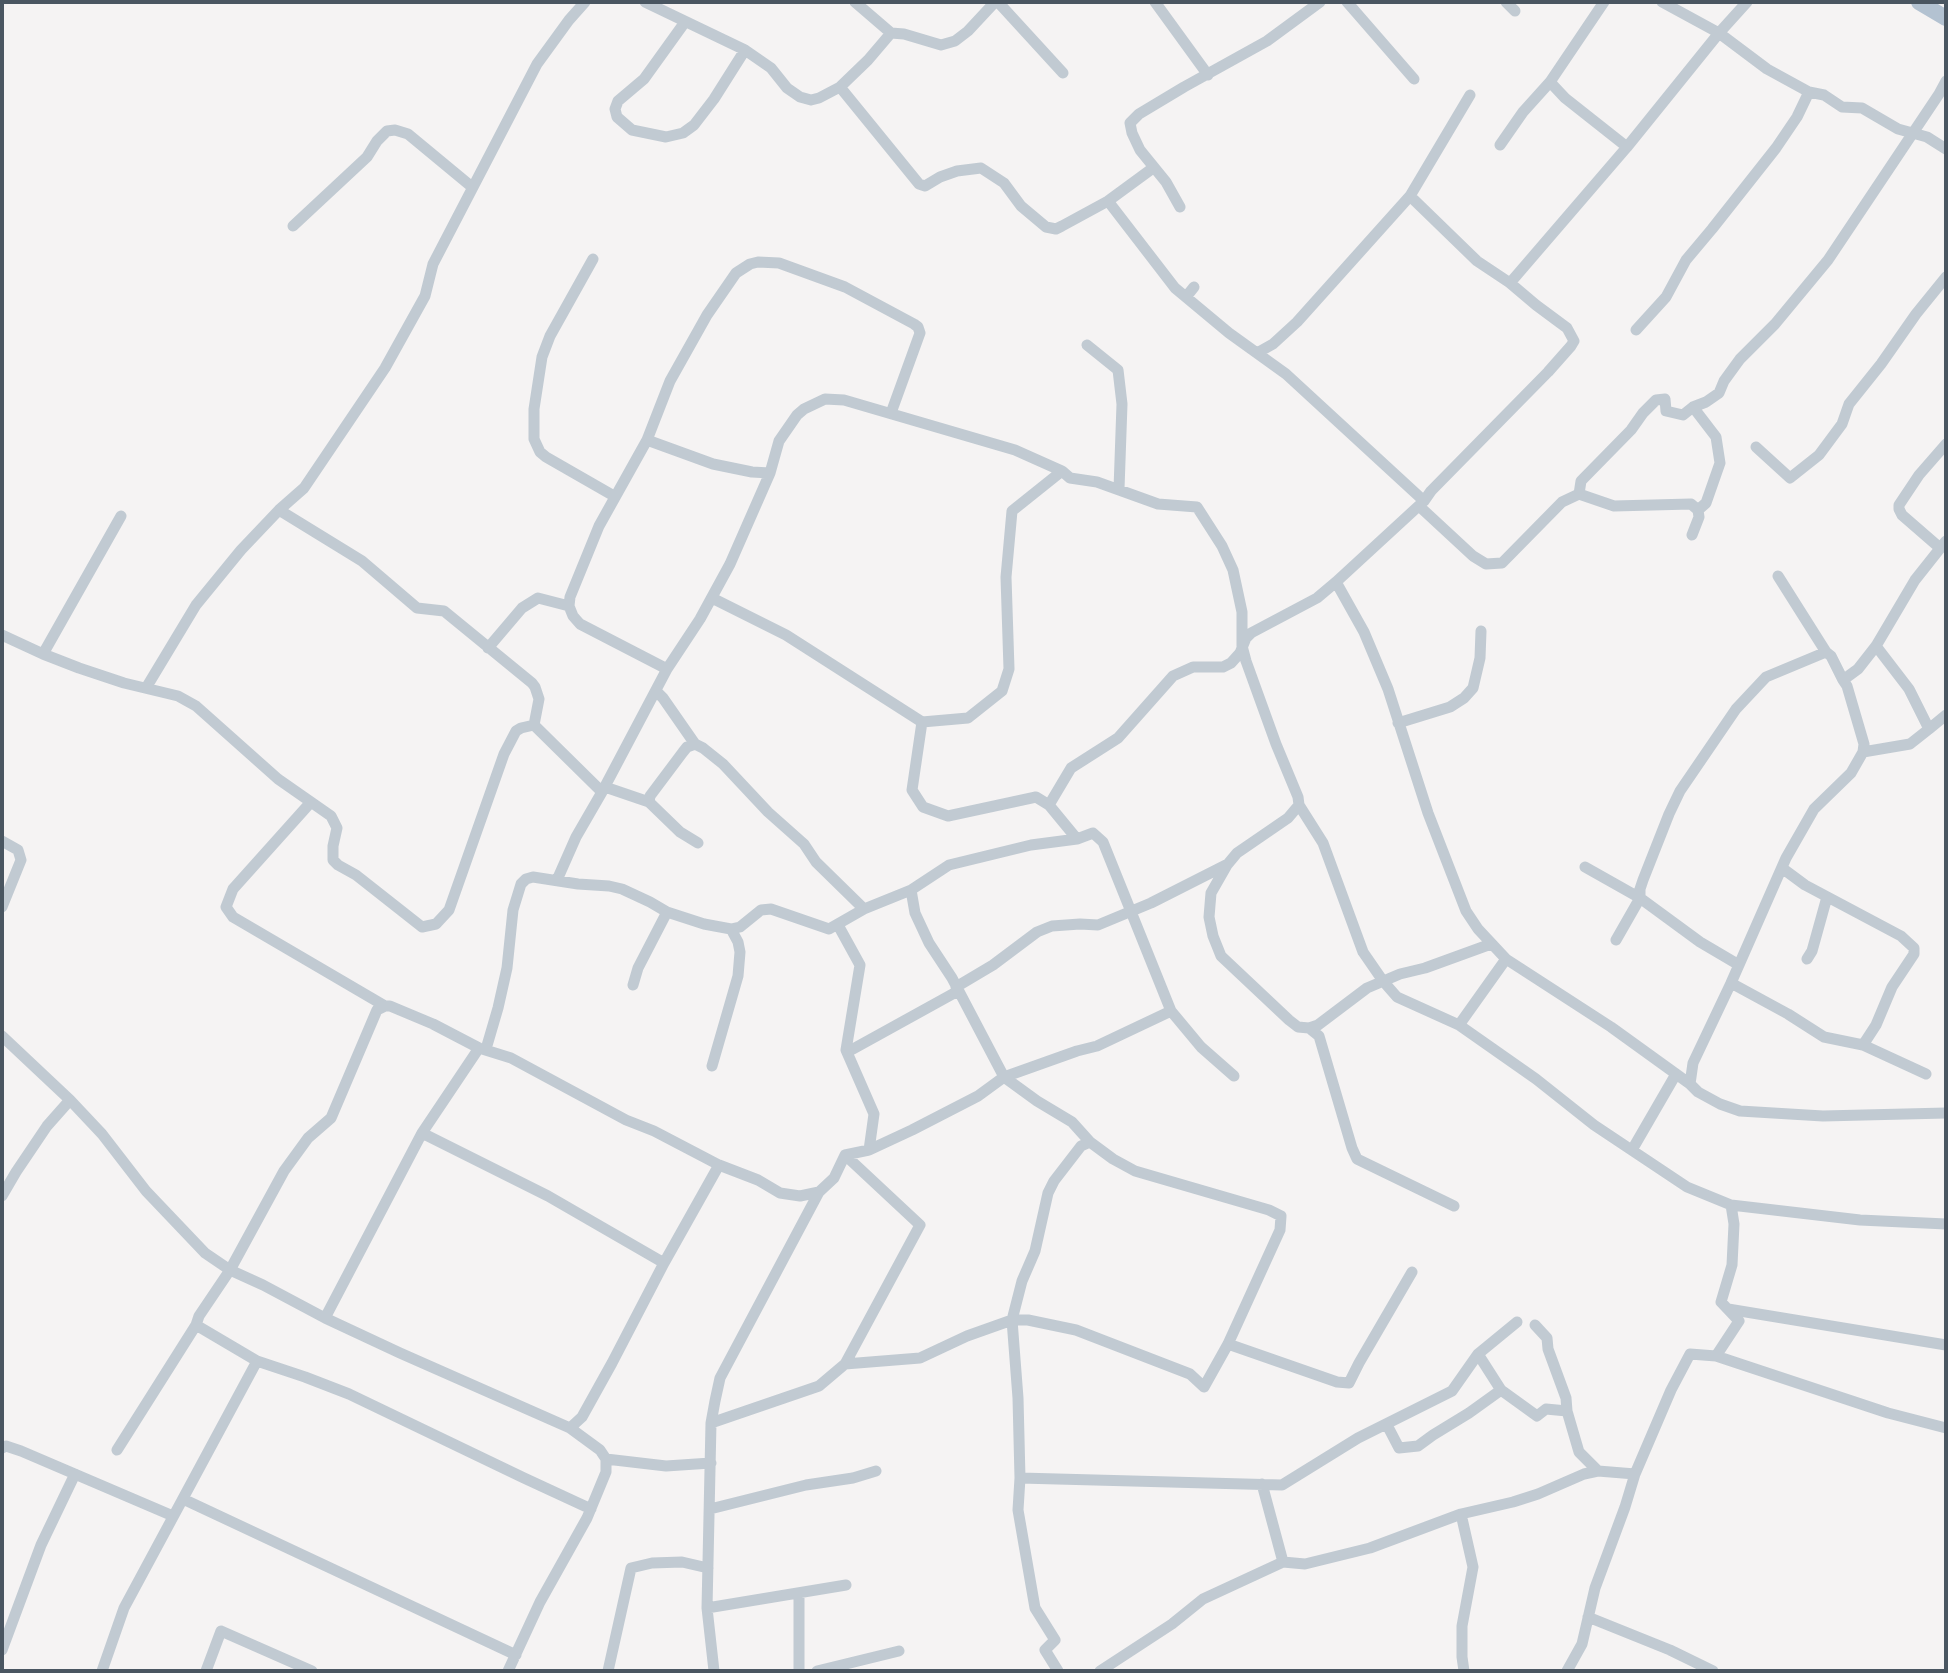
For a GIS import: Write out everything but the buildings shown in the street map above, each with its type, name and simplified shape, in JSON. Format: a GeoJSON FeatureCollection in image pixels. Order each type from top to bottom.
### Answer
{"type":"FeatureCollection","features":[{"type":"Feature","properties":{"kind":"main road"},"geometry":{"type":"LineString","coordinates":[[1919,2],[1946,18]]}},
{"type":"Feature","properties":{"kind":"street"},"geometry":{"type":"LineString","coordinates":[[146,688],[196,605],[279,510],[304,488],[361,406],[425,296],[433,264],[537,64],[585,2]]}},
{"type":"Feature","properties":{"kind":"street"},"geometry":{"type":"LineString","coordinates":[[645,2],[745,50],[771,68],[787,88],[811,100],[840,87],[891,33]]}},
{"type":"Feature","properties":{"kind":"street"},"geometry":{"type":"LineString","coordinates":[[855,2],[891,33],[941,45],[955,41],[968,31],[996,2],[1063,73]]}},
{"type":"Feature","properties":{"kind":"street"},"geometry":{"type":"LineString","coordinates":[[1155,2],[1208,75]]}},
{"type":"Feature","properties":{"kind":"street"},"geometry":{"type":"LineString","coordinates":[[1180,207],[1166,182],[1140,150],[1130,123],[1139,114],[1184,87],[1267,41],[1320,2]]}},
{"type":"Feature","properties":{"kind":"street"},"geometry":{"type":"LineString","coordinates":[[1347,2],[1414,79]]}},
{"type":"Feature","properties":{"kind":"street"},"geometry":{"type":"LineString","coordinates":[[1506,2],[1515,11]]}},
{"type":"Feature","properties":{"kind":"street"},"geometry":{"type":"LineString","coordinates":[[1500,145],[1523,112],[1550,82],[1604,2]]}},
{"type":"Feature","properties":{"kind":"street"},"geometry":{"type":"LineString","coordinates":[[1662,2],[1719,33],[1767,69],[1809,92],[1824,95],[1842,107],[1862,108],[1898,129],[1927,137],[1946,149]]}},
{"type":"Feature","properties":{"kind":"street"},"geometry":{"type":"LineString","coordinates":[[1510,283],[1747,2]]}},
{"type":"Feature","properties":{"kind":"street"},"geometry":{"type":"LineString","coordinates":[[685,22],[644,79],[618,101],[615,109],[617,117],[632,130],[666,137],[683,133],[694,125],[714,99],[745,50]]}},
{"type":"Feature","properties":{"kind":"street"},"geometry":{"type":"LineString","coordinates":[[1579,494],[1581,481],[1656,400],[1665,399],[1666,411],[1683,415],[1719,393],[1740,359],[1775,324],[1828,260],[1946,81]]}},
{"type":"Feature","properties":{"kind":"street"},"geometry":{"type":"LineString","coordinates":[[1550,82],[1565,98],[1627,147]]}},
{"type":"Feature","properties":{"kind":"street"},"geometry":{"type":"LineString","coordinates":[[840,87],[919,184],[925,186],[948,174],[981,168],[1004,183],[1021,206],[1046,227],[1056,229],[1108,201],[1153,168]]}},
{"type":"Feature","properties":{"kind":"street"},"geometry":{"type":"LineString","coordinates":[[1636,330],[1666,297],[1686,260],[1776,148],[1809,92]]}},
{"type":"Feature","properties":{"kind":"street"},"geometry":{"type":"LineString","coordinates":[[1257,353],[1273,344],[1297,322],[1410,196],[1470,95]]}},
{"type":"Feature","properties":{"kind":"street"},"geometry":{"type":"LineString","coordinates":[[293,226],[356,168],[387,131],[408,134],[472,187]]}},
{"type":"Feature","properties":{"kind":"street"},"geometry":{"type":"LineString","coordinates":[[1242,646],[1251,633],[1317,598],[1421,504],[1560,360],[1574,341],[1567,328],[1477,261],[1410,196]]}},
{"type":"Feature","properties":{"kind":"street"},"geometry":{"type":"LineString","coordinates":[[1108,201],[1175,288],[1190,292],[1257,353],[1286,374],[1473,556],[1486,564],[1502,563],[1562,502],[1579,494],[1614,506],[1691,504],[1698,510],[1699,517],[1692,535]]}},
{"type":"Feature","properties":{"kind":"street"},"geometry":{"type":"LineString","coordinates":[[593,259],[550,336],[542,357],[534,409],[534,439],[540,452],[557,465],[614,496]]}},
{"type":"Feature","properties":{"kind":"street"},"geometry":{"type":"LineString","coordinates":[[667,669],[580,624],[569,606],[570,597],[583,561],[614,496],[647,440],[670,381],[707,315],[736,273],[758,262],[779,263],[845,287],[918,327],[920,333],[891,413]]}},
{"type":"Feature","properties":{"kind":"street"},"geometry":{"type":"LineString","coordinates":[[1756,447],[1790,478],[1819,455],[1842,424],[1849,404],[1946,277]]}},
{"type":"Feature","properties":{"kind":"street"},"geometry":{"type":"LineString","coordinates":[[1087,345],[1118,370],[1122,404],[1119,489]]}},
{"type":"Feature","properties":{"kind":"street"},"geometry":{"type":"LineString","coordinates":[[557,880],[576,837],[667,669],[700,619],[730,564],[770,473],[779,441],[797,415],[825,399],[844,400],[1015,450],[1062,471],[1070,478],[1097,482],[1158,504],[1197,507],[1222,546],[1233,570],[1242,612],[1240,653],[1223,667],[1193,667],[1173,676],[1118,738],[1071,768],[1049,805]]}},
{"type":"Feature","properties":{"kind":"street"},"geometry":{"type":"LineString","coordinates":[[1693,407],[1716,437],[1720,463],[1706,503],[1698,510]]}},
{"type":"Feature","properties":{"kind":"street"},"geometry":{"type":"LineString","coordinates":[[647,440],[713,464],[770,473]]}},
{"type":"Feature","properties":{"kind":"street"},"geometry":{"type":"LineString","coordinates":[[1843,680],[1858,669],[1876,646],[1915,580],[1943,544],[1902,515],[1899,505],[1919,475],[1946,444]]}},
{"type":"Feature","properties":{"kind":"street"},"geometry":{"type":"LineString","coordinates":[[712,598],[786,635],[922,722],[968,718],[1002,691],[1009,669],[1006,577],[1012,511],[1062,471]]}},
{"type":"Feature","properties":{"kind":"street"},"geometry":{"type":"LineString","coordinates":[[279,510],[362,561],[417,608],[444,611],[535,687],[539,699],[534,725]]}},
{"type":"Feature","properties":{"kind":"street"},"geometry":{"type":"LineString","coordinates":[[43,654],[121,516]]}},
{"type":"Feature","properties":{"kind":"street"},"geometry":{"type":"LineString","coordinates":[[1690,1084],[1693,1063],[1782,868],[1814,809],[1851,773],[1863,752],[1864,744],[1847,686],[1778,576]]}},
{"type":"Feature","properties":{"kind":"street"},"geometry":{"type":"LineString","coordinates":[[1336,582],[1364,632],[1388,689],[1428,813],[1466,911],[1506,959],[1611,1027],[1698,1092],[1720,1104],[1740,1111],[1823,1116],[1946,1113]]}},
{"type":"Feature","properties":{"kind":"street"},"geometry":{"type":"LineString","coordinates":[[488,648],[522,608],[538,598],[569,606]]}},
{"type":"Feature","properties":{"kind":"street"},"geometry":{"type":"LineString","coordinates":[[1398,723],[1450,707],[1464,698],[1473,688],[1480,658],[1481,631]]}},
{"type":"Feature","properties":{"kind":"street"},"geometry":{"type":"LineString","coordinates":[[2,635],[43,654],[124,683],[178,696],[196,706],[278,779],[331,816],[337,828],[333,860],[422,927],[436,924],[449,910],[504,754],[516,731],[534,725]]}},
{"type":"Feature","properties":{"kind":"street"},"geometry":{"type":"LineString","coordinates":[[1242,646],[1299,805],[1323,843],[1363,952],[1397,997],[1459,1025],[1536,1079],[1594,1125],[1687,1187],[1731,1205],[1860,1220],[1946,1224]]}},
{"type":"Feature","properties":{"kind":"street"},"geometry":{"type":"LineString","coordinates":[[1876,646],[1909,689],[1929,729]]}},
{"type":"Feature","properties":{"kind":"street"},"geometry":{"type":"LineString","coordinates":[[1616,940],[1640,898],[1643,880],[1680,791],[1736,709],[1766,677],[1826,652]]}},
{"type":"Feature","properties":{"kind":"street"},"geometry":{"type":"LineString","coordinates":[[656,691],[695,744],[723,764],[864,909]]}},
{"type":"Feature","properties":{"kind":"street"},"geometry":{"type":"LineString","coordinates":[[1863,752],[1910,744],[1946,715]]}},
{"type":"Feature","properties":{"kind":"street"},"geometry":{"type":"LineString","coordinates":[[922,722],[912,790],[923,807],[948,816],[1036,797],[1049,805],[1077,839]]}},
{"type":"Feature","properties":{"kind":"street"},"geometry":{"type":"LineString","coordinates":[[534,725],[603,789],[649,802],[680,832],[698,843]]}},
{"type":"Feature","properties":{"kind":"street"},"geometry":{"type":"LineString","coordinates":[[649,802],[650,796],[683,752],[695,744]]}},
{"type":"Feature","properties":{"kind":"street"},"geometry":{"type":"LineString","coordinates":[[311,802],[233,889],[226,907],[233,917],[385,1006],[511,1058],[626,1120],[719,1165],[758,1180],[780,1193],[800,1196],[819,1192]]}},
{"type":"Feature","properties":{"kind":"street"},"geometry":{"type":"LineString","coordinates":[[1299,805],[1288,818],[1237,853],[1227,865],[1211,893],[1209,917],[1221,956],[1298,1027],[1318,1025],[1367,988],[1383,981],[1491,944]]}},
{"type":"Feature","properties":{"kind":"street"},"geometry":{"type":"LineString","coordinates":[[325,1318],[422,1133],[483,1048],[504,982],[513,910],[521,884],[533,877],[622,889],[667,912],[731,929],[740,927],[761,910],[771,909],[822,928],[833,928],[864,909],[911,890],[949,865],[1093,833],[1103,842],[1171,1011],[1201,1047],[1234,1076]]}},
{"type":"Feature","properties":{"kind":"street"},"geometry":{"type":"LineString","coordinates":[[2,841],[18,850],[21,860],[2,907]]}},
{"type":"Feature","properties":{"kind":"street"},"geometry":{"type":"LineString","coordinates":[[956,987],[1001,960],[1037,932],[1052,926],[1098,925],[1227,865]]}},
{"type":"Feature","properties":{"kind":"street"},"geometry":{"type":"LineString","coordinates":[[1585,867],[1640,898],[1700,942],[1739,965]]}},
{"type":"Feature","properties":{"kind":"street"},"geometry":{"type":"LineString","coordinates":[[1782,868],[1805,885],[1901,936],[1914,948],[1914,954],[1892,987],[1876,1025],[1863,1045]]}},
{"type":"Feature","properties":{"kind":"street"},"geometry":{"type":"LineString","coordinates":[[845,1364],[920,1358],[1012,1320],[1028,1320],[1076,1330],[1190,1374],[1204,1387],[1228,1344],[1280,1230],[1281,1216],[1269,1210],[1135,1171],[1113,1159],[1090,1142],[1072,1122],[1004,1077],[929,943],[915,913],[911,890]]}},
{"type":"Feature","properties":{"kind":"street"},"geometry":{"type":"LineString","coordinates":[[1807,959],[1827,897]]}},
{"type":"Feature","properties":{"kind":"street"},"geometry":{"type":"LineString","coordinates":[[633,985],[638,968],[667,912]]}},
{"type":"Feature","properties":{"kind":"street"},"geometry":{"type":"LineString","coordinates":[[838,925],[860,965],[846,1050],[874,1114],[869,1150]]}},
{"type":"Feature","properties":{"kind":"street"},"geometry":{"type":"LineString","coordinates":[[712,1066],[738,976],[740,952],[731,929]]}},
{"type":"Feature","properties":{"kind":"street"},"geometry":{"type":"LineString","coordinates":[[1459,1025],[1506,959]]}},
{"type":"Feature","properties":{"kind":"street"},"geometry":{"type":"LineString","coordinates":[[1731,983],[1824,1037],[1863,1045],[1926,1074]]}},
{"type":"Feature","properties":{"kind":"street"},"geometry":{"type":"LineString","coordinates":[[846,1050],[958,991],[956,987]]}},
{"type":"Feature","properties":{"kind":"street"},"geometry":{"type":"LineString","coordinates":[[117,1450],[230,1270],[284,1171],[308,1138],[331,1118],[374,1015],[385,1006]]}},
{"type":"Feature","properties":{"kind":"street"},"geometry":{"type":"LineString","coordinates":[[845,1155],[869,1150],[978,1096],[1004,1077],[1097,1046],[1171,1011]]}},
{"type":"Feature","properties":{"kind":"street"},"geometry":{"type":"LineString","coordinates":[[1309,1028],[1319,1036],[1357,1159],[1454,1206]]}},
{"type":"Feature","properties":{"kind":"street"},"geometry":{"type":"LineString","coordinates":[[2,1036],[102,1134],[146,1191],[205,1253],[230,1270],[325,1318],[570,1428],[600,1450],[606,1459],[606,1472],[591,1509],[540,1602],[508,1671]]}},
{"type":"Feature","properties":{"kind":"street"},"geometry":{"type":"LineString","coordinates":[[1632,1150],[1676,1074]]}},
{"type":"Feature","properties":{"kind":"street"},"geometry":{"type":"LineString","coordinates":[[2,1196],[47,1126],[70,1100]]}},
{"type":"Feature","properties":{"kind":"street"},"geometry":{"type":"LineString","coordinates":[[422,1133],[548,1196],[664,1263]]}},
{"type":"Feature","properties":{"kind":"street"},"geometry":{"type":"LineString","coordinates":[[1058,1671],[1045,1650],[1055,1640],[1035,1608],[1018,1510],[1018,1398],[1012,1320],[1022,1281],[1035,1251],[1048,1193],[1081,1146],[1090,1142]]}},
{"type":"Feature","properties":{"kind":"street"},"geometry":{"type":"LineString","coordinates":[[714,1671],[707,1608],[711,1423],[720,1378],[819,1192],[834,1178],[845,1155]]}},
{"type":"Feature","properties":{"kind":"street"},"geometry":{"type":"LineString","coordinates":[[711,1423],[819,1386],[845,1364],[920,1225],[845,1155]]}},
{"type":"Feature","properties":{"kind":"street"},"geometry":{"type":"LineString","coordinates":[[570,1428],[582,1417],[719,1165]]}},
{"type":"Feature","properties":{"kind":"street"},"geometry":{"type":"LineString","coordinates":[[1716,1356],[1739,1321],[1721,1302],[1732,1265],[1734,1224],[1731,1205]]}},
{"type":"Feature","properties":{"kind":"street"},"geometry":{"type":"LineString","coordinates":[[1228,1344],[1337,1382],[1349,1383],[1412,1272]]}},
{"type":"Feature","properties":{"kind":"street"},"geometry":{"type":"LineString","coordinates":[[1728,1309],[1946,1345]]}},
{"type":"Feature","properties":{"kind":"street"},"geometry":{"type":"LineString","coordinates":[[1020,1478],[1282,1485],[1358,1438],[1452,1391],[1478,1354],[1517,1322]]}},
{"type":"Feature","properties":{"kind":"street"},"geometry":{"type":"LineString","coordinates":[[196,1325],[257,1361],[349,1394],[591,1509]]}},
{"type":"Feature","properties":{"kind":"street"},"geometry":{"type":"LineString","coordinates":[[1535,1325],[1547,1338],[1579,1452],[1598,1471]]}},
{"type":"Feature","properties":{"kind":"street"},"geometry":{"type":"LineString","coordinates":[[1478,1354],[1501,1390],[1537,1416],[1546,1409],[1567,1411]]}},
{"type":"Feature","properties":{"kind":"street"},"geometry":{"type":"LineString","coordinates":[[1567,1671],[1582,1644],[1595,1588],[1635,1474],[1690,1354],[1716,1356],[1888,1413],[1946,1428]]}},
{"type":"Feature","properties":{"kind":"street"},"geometry":{"type":"LineString","coordinates":[[102,1671],[124,1608],[257,1361]]}},
{"type":"Feature","properties":{"kind":"street"},"geometry":{"type":"LineString","coordinates":[[1387,1425],[1399,1448],[1418,1446],[1501,1390]]}},
{"type":"Feature","properties":{"kind":"street"},"geometry":{"type":"LineString","coordinates":[[2,1448],[6,1446],[21,1451],[173,1516]]}},
{"type":"Feature","properties":{"kind":"street"},"geometry":{"type":"LineString","coordinates":[[606,1459],[666,1466],[711,1463]]}},
{"type":"Feature","properties":{"kind":"street"},"geometry":{"type":"LineString","coordinates":[[710,1509],[876,1471]]}},
{"type":"Feature","properties":{"kind":"street"},"geometry":{"type":"LineString","coordinates":[[1100,1671],[1172,1624],[1203,1599],[1283,1562],[1305,1564],[1370,1548],[1461,1514],[1538,1494],[1584,1474],[1598,1471],[1635,1474]]}},
{"type":"Feature","properties":{"kind":"street"},"geometry":{"type":"LineString","coordinates":[[2,1650],[41,1545],[75,1474]]}},
{"type":"Feature","properties":{"kind":"street"},"geometry":{"type":"LineString","coordinates":[[1262,1484],[1283,1562]]}},
{"type":"Feature","properties":{"kind":"street"},"geometry":{"type":"LineString","coordinates":[[183,1499],[516,1655]]}},
{"type":"Feature","properties":{"kind":"street"},"geometry":{"type":"LineString","coordinates":[[1461,1514],[1473,1567],[1462,1626],[1464,1671]]}},
{"type":"Feature","properties":{"kind":"street"},"geometry":{"type":"LineString","coordinates":[[608,1671],[631,1568],[652,1563],[682,1562],[708,1568]]}},
{"type":"Feature","properties":{"kind":"street"},"geometry":{"type":"LineString","coordinates":[[707,1608],[846,1585]]}},
{"type":"Feature","properties":{"kind":"street"},"geometry":{"type":"LineString","coordinates":[[799,1594],[799,1671]]}},
{"type":"Feature","properties":{"kind":"street"},"geometry":{"type":"LineString","coordinates":[[1588,1617],[1713,1671]]}},
{"type":"Feature","properties":{"kind":"street"},"geometry":{"type":"LineString","coordinates":[[206,1671],[221,1631],[312,1671]]}},
{"type":"Feature","properties":{"kind":"street"},"geometry":{"type":"LineString","coordinates":[[817,1671],[899,1651]]}}]}
